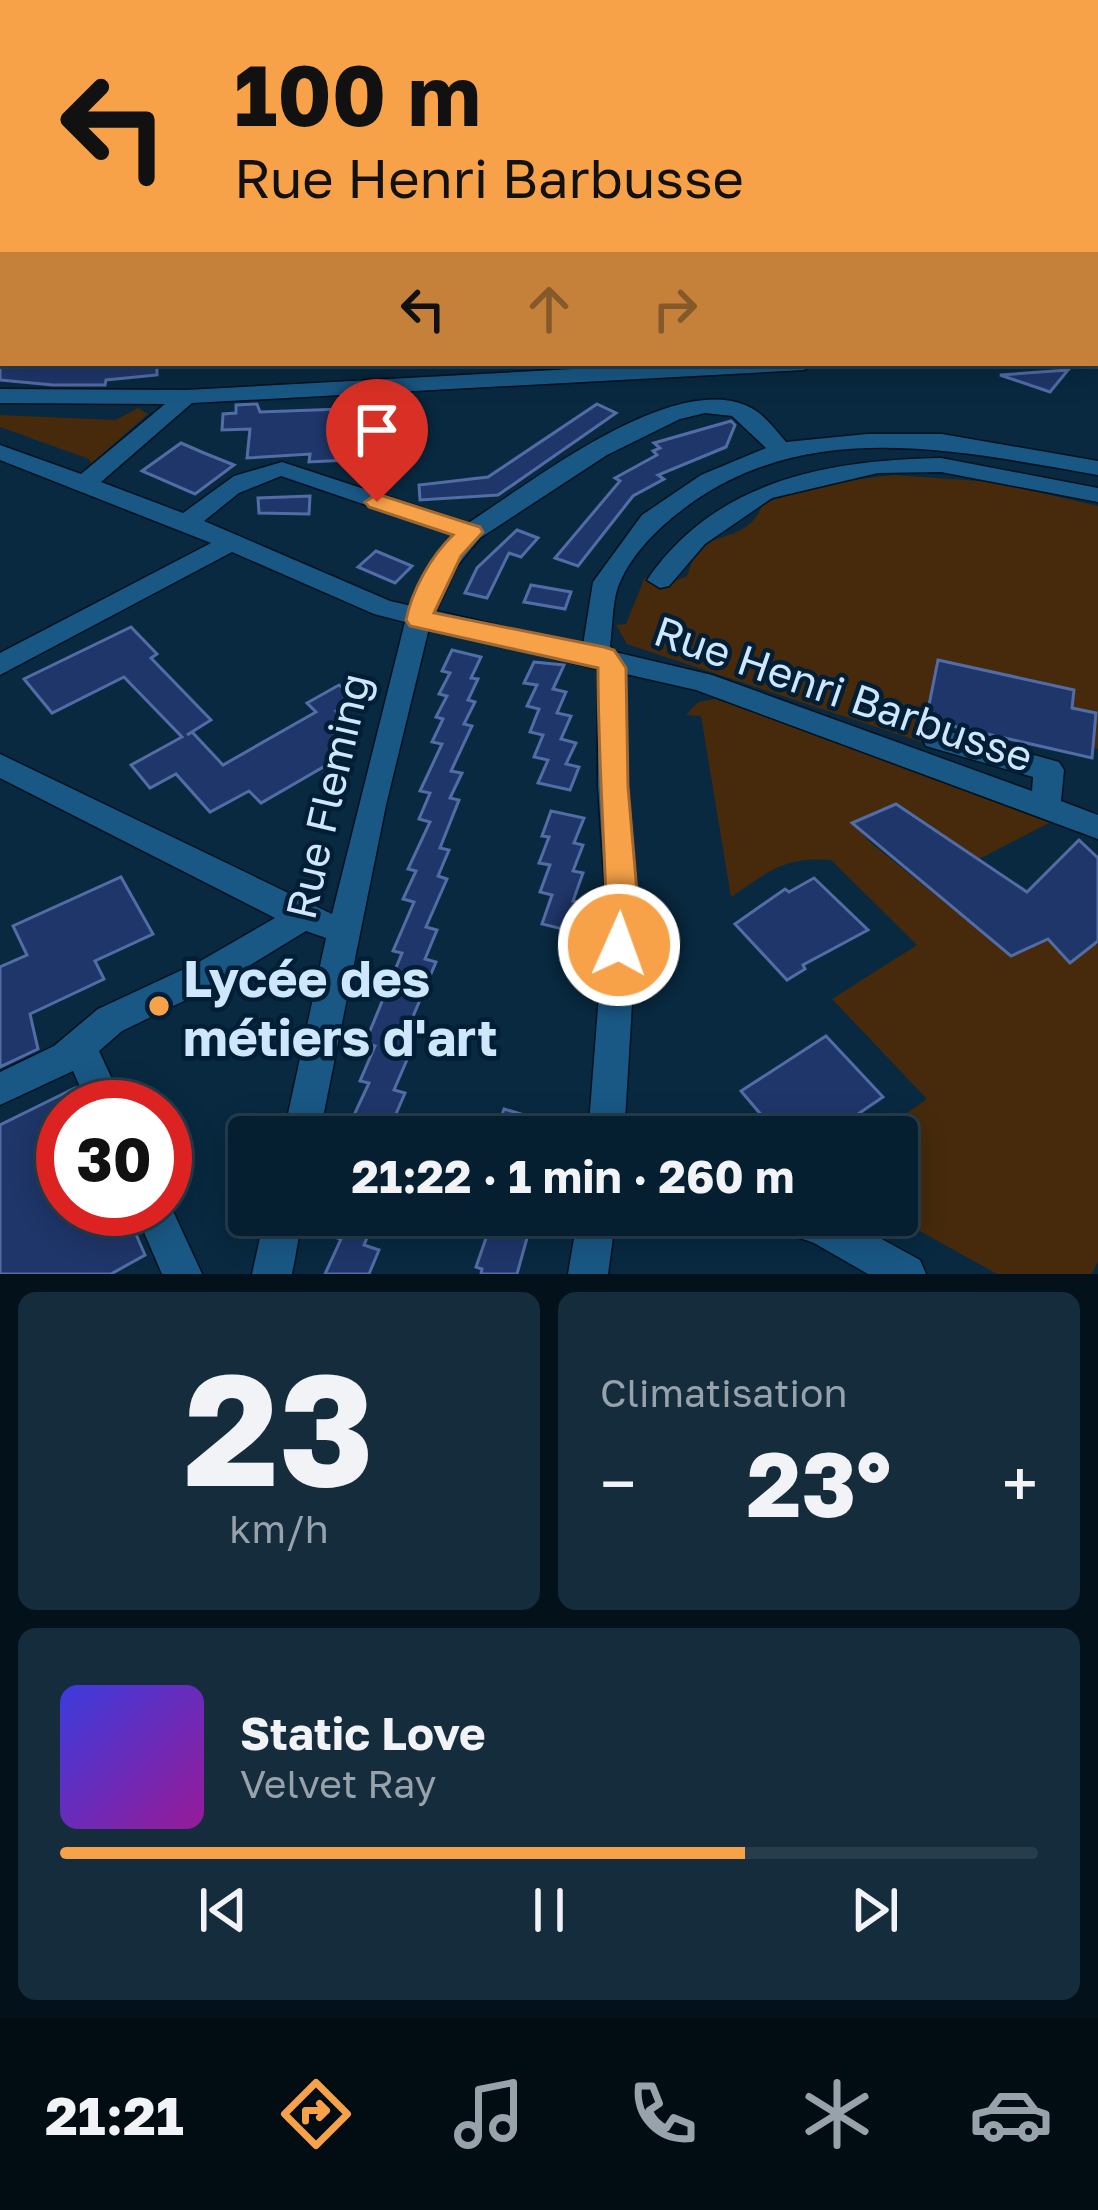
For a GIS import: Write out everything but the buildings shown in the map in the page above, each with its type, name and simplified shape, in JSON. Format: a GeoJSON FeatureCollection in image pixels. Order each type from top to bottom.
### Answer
{"type":"FeatureCollection","features":[{"type":"Feature","properties":{"kind":"street"},"geometry":{"type":"LineString","coordinates":[[3,397],[186,397],[712,366]]}},
{"type":"Feature","properties":{"kind":"street"},"geometry":{"type":"LineString","coordinates":[[86,482],[186,397]]}},
{"type":"Feature","properties":{"kind":"street"},"geometry":{"type":"LineString","coordinates":[[0,452],[188,523],[239,482],[263,471],[282,470],[471,532],[631,429],[690,411],[727,406],[742,412],[756,421],[779,450]]}},
{"type":"Feature","properties":{"kind":"street"},"geometry":{"type":"LineString","coordinates":[[607,1116],[622,904],[613,786],[612,668],[596,647],[606,582],[651,520],[709,480],[779,450],[867,441],[942,441],[1098,468]]}},
{"type":"Feature","properties":{"kind":"street"},"geometry":{"type":"LineString","coordinates":[[660,580],[696,538],[764,492],[878,466],[941,466],[1098,495]]}},
{"type":"Feature","properties":{"kind":"street","name":"Rue Henri Barbusse"},"geometry":{"type":"LineString","coordinates":[[188,523],[363,601],[420,620],[702,682],[1098,827]]}},
{"type":"Feature","properties":{"kind":"street","name":"Rue Fleming"},"geometry":{"type":"LineString","coordinates":[[305,1116],[344,931],[423,603],[451,552],[471,532]]}},
{"type":"Feature","properties":{"kind":"street"},"geometry":{"type":"LineString","coordinates":[[0,664],[222,548],[225,541]]}},
{"type":"Feature","properties":{"kind":"street"},"geometry":{"type":"LineString","coordinates":[[936,739],[1049,770],[1045,807]]}},
{"type":"Feature","properties":{"kind":"street"},"geometry":{"type":"LineString","coordinates":[[0,765],[303,917],[344,931]]}},
{"type":"Feature","properties":{"kind":"street"},"geometry":{"type":"LineString","coordinates":[[0,1089],[66,1058],[110,1020],[209,973],[303,917]]}},
{"type":"Feature","properties":{"kind":"street"},"geometry":{"type":"LineString","coordinates":[[80,1046],[95,1080]]}},
{"type":"Feature","properties":{"kind":"street"},"geometry":{"type":"LineString","coordinates":[[164,1236],[182,1274]]}},
{"type":"Feature","properties":{"kind":"street"},"geometry":{"type":"LineString","coordinates":[[272,1274],[280,1236]]}},
{"type":"Feature","properties":{"kind":"street"},"geometry":{"type":"LineString","coordinates":[[588,1274],[594,1236]]}},
{"type":"Feature","properties":{"kind":"street"},"geometry":{"type":"LineString","coordinates":[[838,1236],[906,1274]]}},
{"type":"Feature","properties":{"kind":"shaded area"},"geometry":{"type":"Polygon","coordinates":[[[138,408],[148,414],[91,464],[89,459],[0,427],[0,415],[115,420],[138,408]]]}},
{"type":"Feature","properties":{"kind":"shaded area"},"geometry":{"type":"Polygon","coordinates":[[[894,475],[994,482],[1098,506],[1098,749],[1093,747],[1096,713],[1072,708],[1074,690],[938,661],[926,720],[927,744],[627,644],[616,625],[626,624],[645,577],[665,585],[687,576],[697,547],[744,528],[763,503],[834,482],[894,475]]]}},
{"type":"Feature","properties":{"kind":"shaded area"},"geometry":{"type":"Polygon","coordinates":[[[722,698],[1055,820],[977,860],[853,823],[1011,956],[1048,939],[1070,963],[1098,941],[1098,1261],[1092,1274],[997,1274],[918,1230],[918,1116],[902,1116],[927,1099],[832,999],[917,945],[831,860],[789,864],[731,897],[701,716],[686,715],[698,702],[722,698]]]}},
{"type":"Feature","properties":{"kind":"place","name":"Lycée des métiers d'art"},"geometry":{"type":"Point","coordinates":[159,1006]}},
{"type":"Feature","properties":{"kind":"route"},"geometry":{"type":"LineString","coordinates":[[377,502],[471,532],[451,552],[423,603],[420,620],[604,657],[612,668],[613,786],[622,904],[619,945]]}}]}
